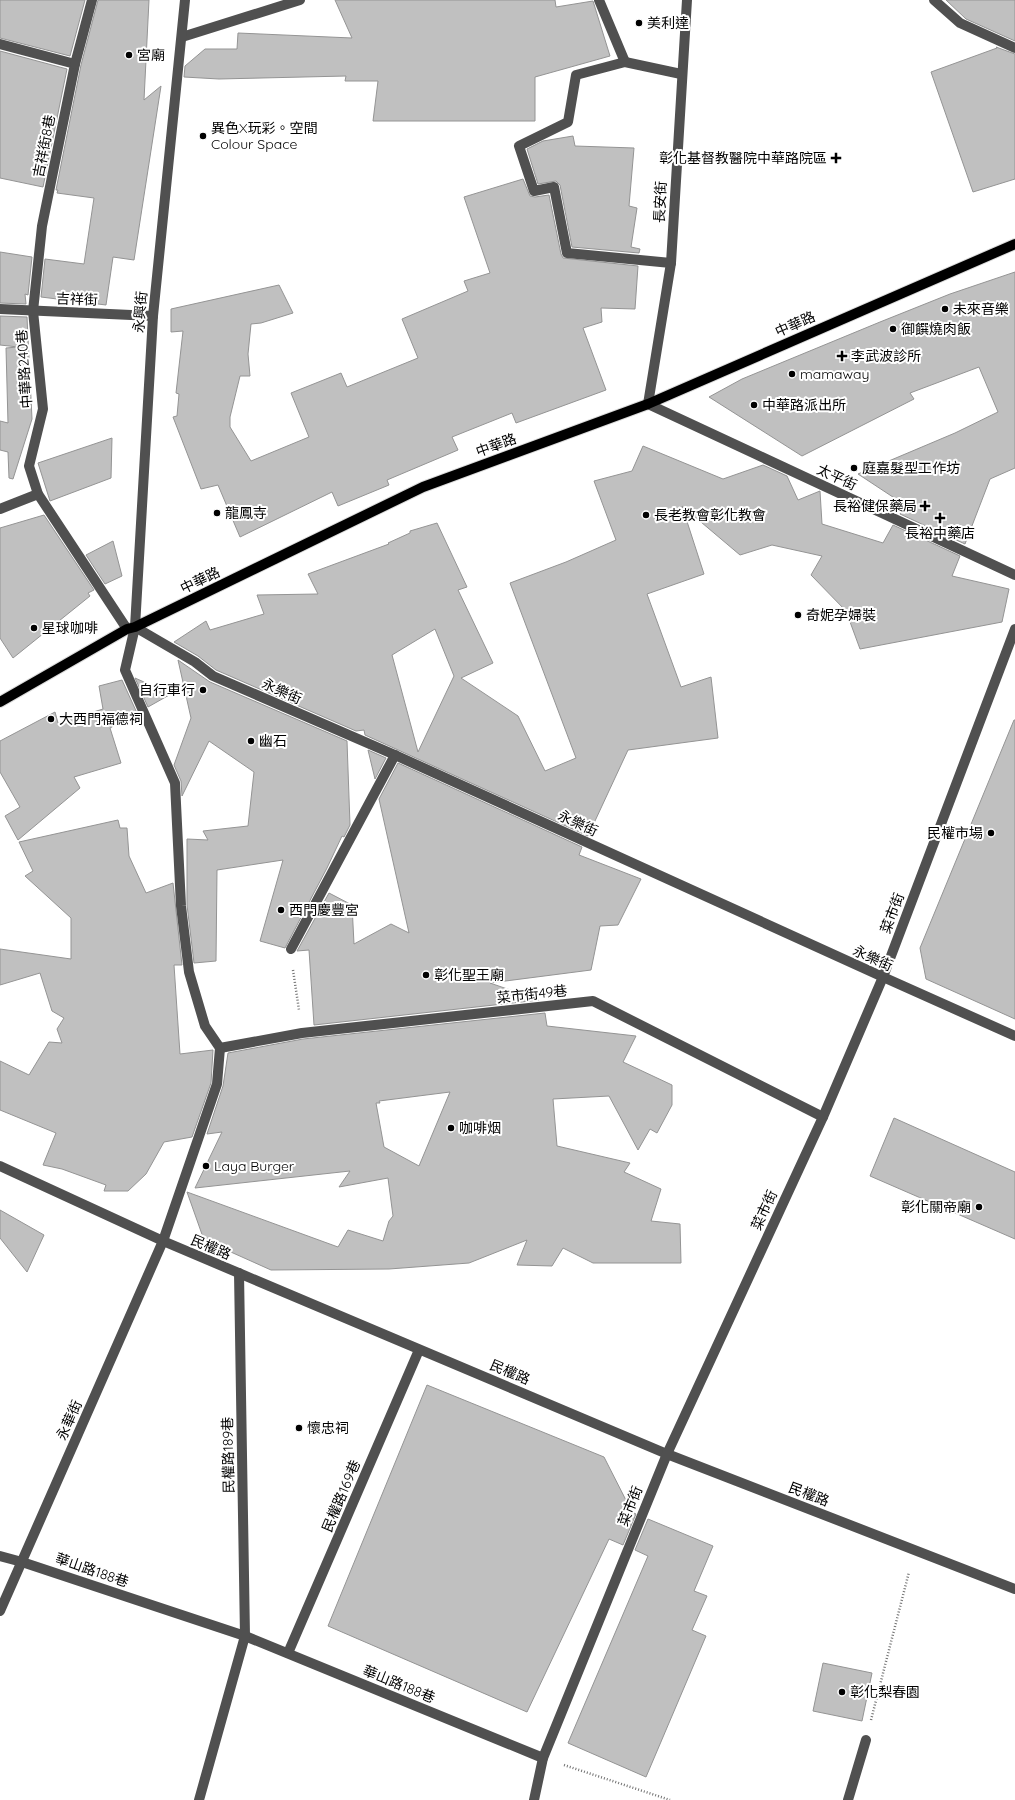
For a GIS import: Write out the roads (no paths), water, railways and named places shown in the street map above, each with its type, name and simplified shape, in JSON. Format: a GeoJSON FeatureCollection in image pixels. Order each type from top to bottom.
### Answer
{"type":"FeatureCollection","features":[{"type":"Feature","properties":{"kind":"main road","name":"中華路"},"geometry":{"type":"LineString","coordinates":[[0,702],[131,628],[423,487],[648,404],[1015,244]]}},
{"type":"Feature","properties":{"kind":"street","name":"吉祥街8巷"},"geometry":{"type":"LineString","coordinates":[[33,311],[42,226],[75,64],[92,0]]}},
{"type":"Feature","properties":{"kind":"street","name":"永興街"},"geometry":{"type":"LineString","coordinates":[[185,0],[154,316],[131,628],[125,670],[175,783],[181,906],[189,972],[205,1026],[220,1048]]}},
{"type":"Feature","properties":{"kind":"street"},"geometry":{"type":"LineString","coordinates":[[182,37],[300,0]]}},
{"type":"Feature","properties":{"kind":"street"},"geometry":{"type":"LineString","coordinates":[[599,0],[625,62]]}},
{"type":"Feature","properties":{"kind":"street","name":"長安街"},"geometry":{"type":"LineString","coordinates":[[648,404],[671,263],[686,0]]}},
{"type":"Feature","properties":{"kind":"street"},"geometry":{"type":"LineString","coordinates":[[934,0],[960,22],[1015,48]]}},
{"type":"Feature","properties":{"kind":"street"},"geometry":{"type":"LineString","coordinates":[[0,44],[75,64]]}},
{"type":"Feature","properties":{"kind":"street"},"geometry":{"type":"LineString","coordinates":[[671,263],[567,253],[554,187],[534,191],[519,146],[568,122],[576,75],[625,62],[681,74]]}},
{"type":"Feature","properties":{"kind":"street","name":"吉祥街"},"geometry":{"type":"LineString","coordinates":[[0,309],[154,316]]}},
{"type":"Feature","properties":{"kind":"street","name":"中華路240巷"},"geometry":{"type":"LineString","coordinates":[[33,311],[43,408],[29,466],[38,494],[131,628]]}},
{"type":"Feature","properties":{"kind":"street","name":"太平街"},"geometry":{"type":"LineString","coordinates":[[648,404],[1015,575]]}},
{"type":"Feature","properties":{"kind":"street"},"geometry":{"type":"LineString","coordinates":[[0,509],[38,494]]}},
{"type":"Feature","properties":{"kind":"street","name":"永樂街"},"geometry":{"type":"LineString","coordinates":[[131,628],[195,662],[213,676],[395,755],[883,978],[1015,1036]]}},
{"type":"Feature","properties":{"kind":"street","name":"菜市街"},"geometry":{"type":"LineString","coordinates":[[534,1800],[543,1758],[667,1454],[823,1117],[883,978],[1015,629]]}},
{"type":"Feature","properties":{"kind":"street"},"geometry":{"type":"LineString","coordinates":[[291,950],[395,755]]}},
{"type":"Feature","properties":{"kind":"street","name":"菜市街49巷"},"geometry":{"type":"LineString","coordinates":[[220,1048],[302,1033],[593,1001],[823,1117]]}},
{"type":"Feature","properties":{"kind":"street","name":"永華街"},"geometry":{"type":"LineString","coordinates":[[0,1611],[163,1241],[217,1084],[220,1048]]}},
{"type":"Feature","properties":{"kind":"street","name":"民權路"},"geometry":{"type":"LineString","coordinates":[[0,1166],[238,1274],[667,1454],[1015,1589]]}},
{"type":"Feature","properties":{"kind":"street","name":"民權路189巷"},"geometry":{"type":"LineString","coordinates":[[238,1274],[245,1636]]}},
{"type":"Feature","properties":{"kind":"street","name":"民權路169巷"},"geometry":{"type":"LineString","coordinates":[[288,1653],[419,1350]]}},
{"type":"Feature","properties":{"kind":"street","name":"華山路188巷"},"geometry":{"type":"LineString","coordinates":[[0,1556],[245,1636],[543,1758]]}},
{"type":"Feature","properties":{"kind":"street"},"geometry":{"type":"LineString","coordinates":[[199,1800],[245,1636]]}},
{"type":"Feature","properties":{"kind":"street"},"geometry":{"type":"LineString","coordinates":[[848,1800],[866,1740]]}},
{"type":"Feature","properties":{"kind":"place","name":"美利達"},"geometry":{"type":"Point","coordinates":[639,23]}},
{"type":"Feature","properties":{"kind":"place","name":"宮廟"},"geometry":{"type":"Point","coordinates":[129,55]}},
{"type":"Feature","properties":{"kind":"place","name":"異色X玩彩。空間 Colour Space"},"geometry":{"type":"Point","coordinates":[203,136]}},
{"type":"Feature","properties":{"kind":"place","name":"彰化基督教醫院中華路院區"},"geometry":{"type":"Point","coordinates":[836,158]}},
{"type":"Feature","properties":{"kind":"place","name":"未來音樂"},"geometry":{"type":"Point","coordinates":[945,309]}},
{"type":"Feature","properties":{"kind":"place","name":"御饌燒肉飯"},"geometry":{"type":"Point","coordinates":[893,329]}},
{"type":"Feature","properties":{"kind":"place","name":"李武波診所"},"geometry":{"type":"Point","coordinates":[842,356]}},
{"type":"Feature","properties":{"kind":"place","name":"mamaway"},"geometry":{"type":"Point","coordinates":[792,374]}},
{"type":"Feature","properties":{"kind":"place","name":"中華路派出所"},"geometry":{"type":"Point","coordinates":[754,405]}},
{"type":"Feature","properties":{"kind":"place","name":"庭嘉髮型工作坊"},"geometry":{"type":"Point","coordinates":[854,468]}},
{"type":"Feature","properties":{"kind":"place","name":"長裕健保藥局"},"geometry":{"type":"Point","coordinates":[925,506]}},
{"type":"Feature","properties":{"kind":"place","name":"龍鳳寺"},"geometry":{"type":"Point","coordinates":[217,513]}},
{"type":"Feature","properties":{"kind":"place","name":"長老教會彰化教會"},"geometry":{"type":"Point","coordinates":[646,515]}},
{"type":"Feature","properties":{"kind":"place","name":"長裕中藥店"},"geometry":{"type":"Point","coordinates":[940,518]}},
{"type":"Feature","properties":{"kind":"place","name":"奇妮孕婦裝"},"geometry":{"type":"Point","coordinates":[798,615]}},
{"type":"Feature","properties":{"kind":"place","name":"星球咖啡"},"geometry":{"type":"Point","coordinates":[34,628]}},
{"type":"Feature","properties":{"kind":"place","name":"自行車行"},"geometry":{"type":"Point","coordinates":[203,690]}},
{"type":"Feature","properties":{"kind":"place","name":"大西門福德祠"},"geometry":{"type":"Point","coordinates":[51,719]}},
{"type":"Feature","properties":{"kind":"place","name":"幽石"},"geometry":{"type":"Point","coordinates":[251,741]}},
{"type":"Feature","properties":{"kind":"place","name":"民權市場"},"geometry":{"type":"Point","coordinates":[991,833]}},
{"type":"Feature","properties":{"kind":"place","name":"西門慶豐宮"},"geometry":{"type":"Point","coordinates":[281,910]}},
{"type":"Feature","properties":{"kind":"place","name":"彰化聖王廟"},"geometry":{"type":"Point","coordinates":[426,975]}},
{"type":"Feature","properties":{"kind":"place","name":"咖啡烟"},"geometry":{"type":"Point","coordinates":[451,1128]}},
{"type":"Feature","properties":{"kind":"place","name":"Laya Burger"},"geometry":{"type":"Point","coordinates":[206,1166]}},
{"type":"Feature","properties":{"kind":"place","name":"彰化關帝廟"},"geometry":{"type":"Point","coordinates":[979,1207]}},
{"type":"Feature","properties":{"kind":"place","name":"懷忠祠"},"geometry":{"type":"Point","coordinates":[299,1428]}},
{"type":"Feature","properties":{"kind":"place","name":"彰化梨春園"},"geometry":{"type":"Point","coordinates":[842,1692]}}]}
